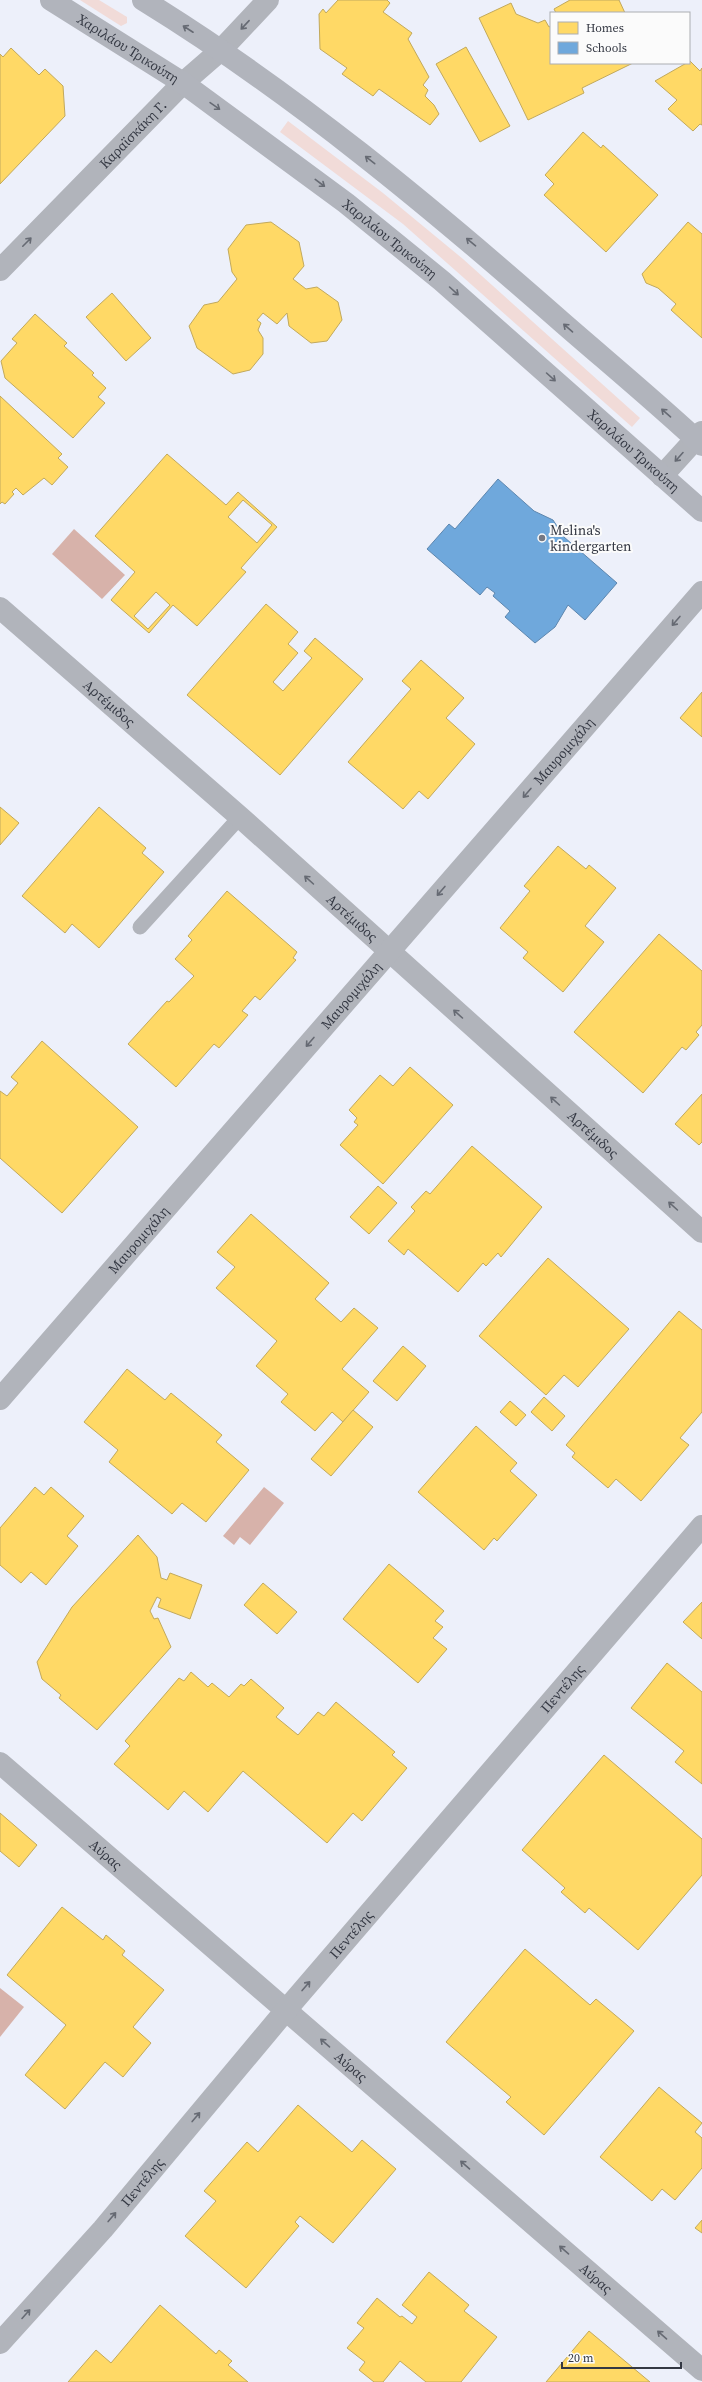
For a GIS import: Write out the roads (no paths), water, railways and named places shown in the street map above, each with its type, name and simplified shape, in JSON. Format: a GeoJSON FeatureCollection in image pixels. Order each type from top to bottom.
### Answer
{"type":"FeatureCollection","features":[{"type":"Feature","properties":{"kind":"street","name":"Χαριλάου Τρικούπη"},"geometry":{"type":"LineString","coordinates":[[51,0],[183,83],[346,203],[442,281],[702,511]]}},
{"type":"Feature","properties":{"kind":"street"},"geometry":{"type":"LineString","coordinates":[[143,0],[221,50],[298,105],[466,239],[700,439],[662,476]]}},
{"type":"Feature","properties":{"kind":"street","name":"Καραϊσκάκη Γ."},"geometry":{"type":"LineString","coordinates":[[0,270],[183,83],[221,50],[268,0]]}},
{"type":"Feature","properties":{"kind":"street","name":"Μαυρομιχάλη"},"geometry":{"type":"LineString","coordinates":[[0,1399],[702,592]]}},
{"type":"Feature","properties":{"kind":"street","name":"Αρτέμιδος"},"geometry":{"type":"LineString","coordinates":[[0,608],[240,817],[388,952],[702,1232]]}},
{"type":"Feature","properties":{"kind":"street","name":"Πεντέλης"},"geometry":{"type":"LineString","coordinates":[[0,2344],[102,2229],[286,2010],[702,1526]]}},
{"type":"Feature","properties":{"kind":"street","name":"Αύρας"},"geometry":{"type":"LineString","coordinates":[[0,1763],[702,2370]]}},
{"type":"Feature","properties":{"kind":"lane"},"geometry":{"type":"LineString","coordinates":[[140,927],[240,817]]}},
{"type":"Feature","properties":{"kind":"place","name":"Melina's kindergarten"},"geometry":{"type":"Point","coordinates":[542,538]}}]}
